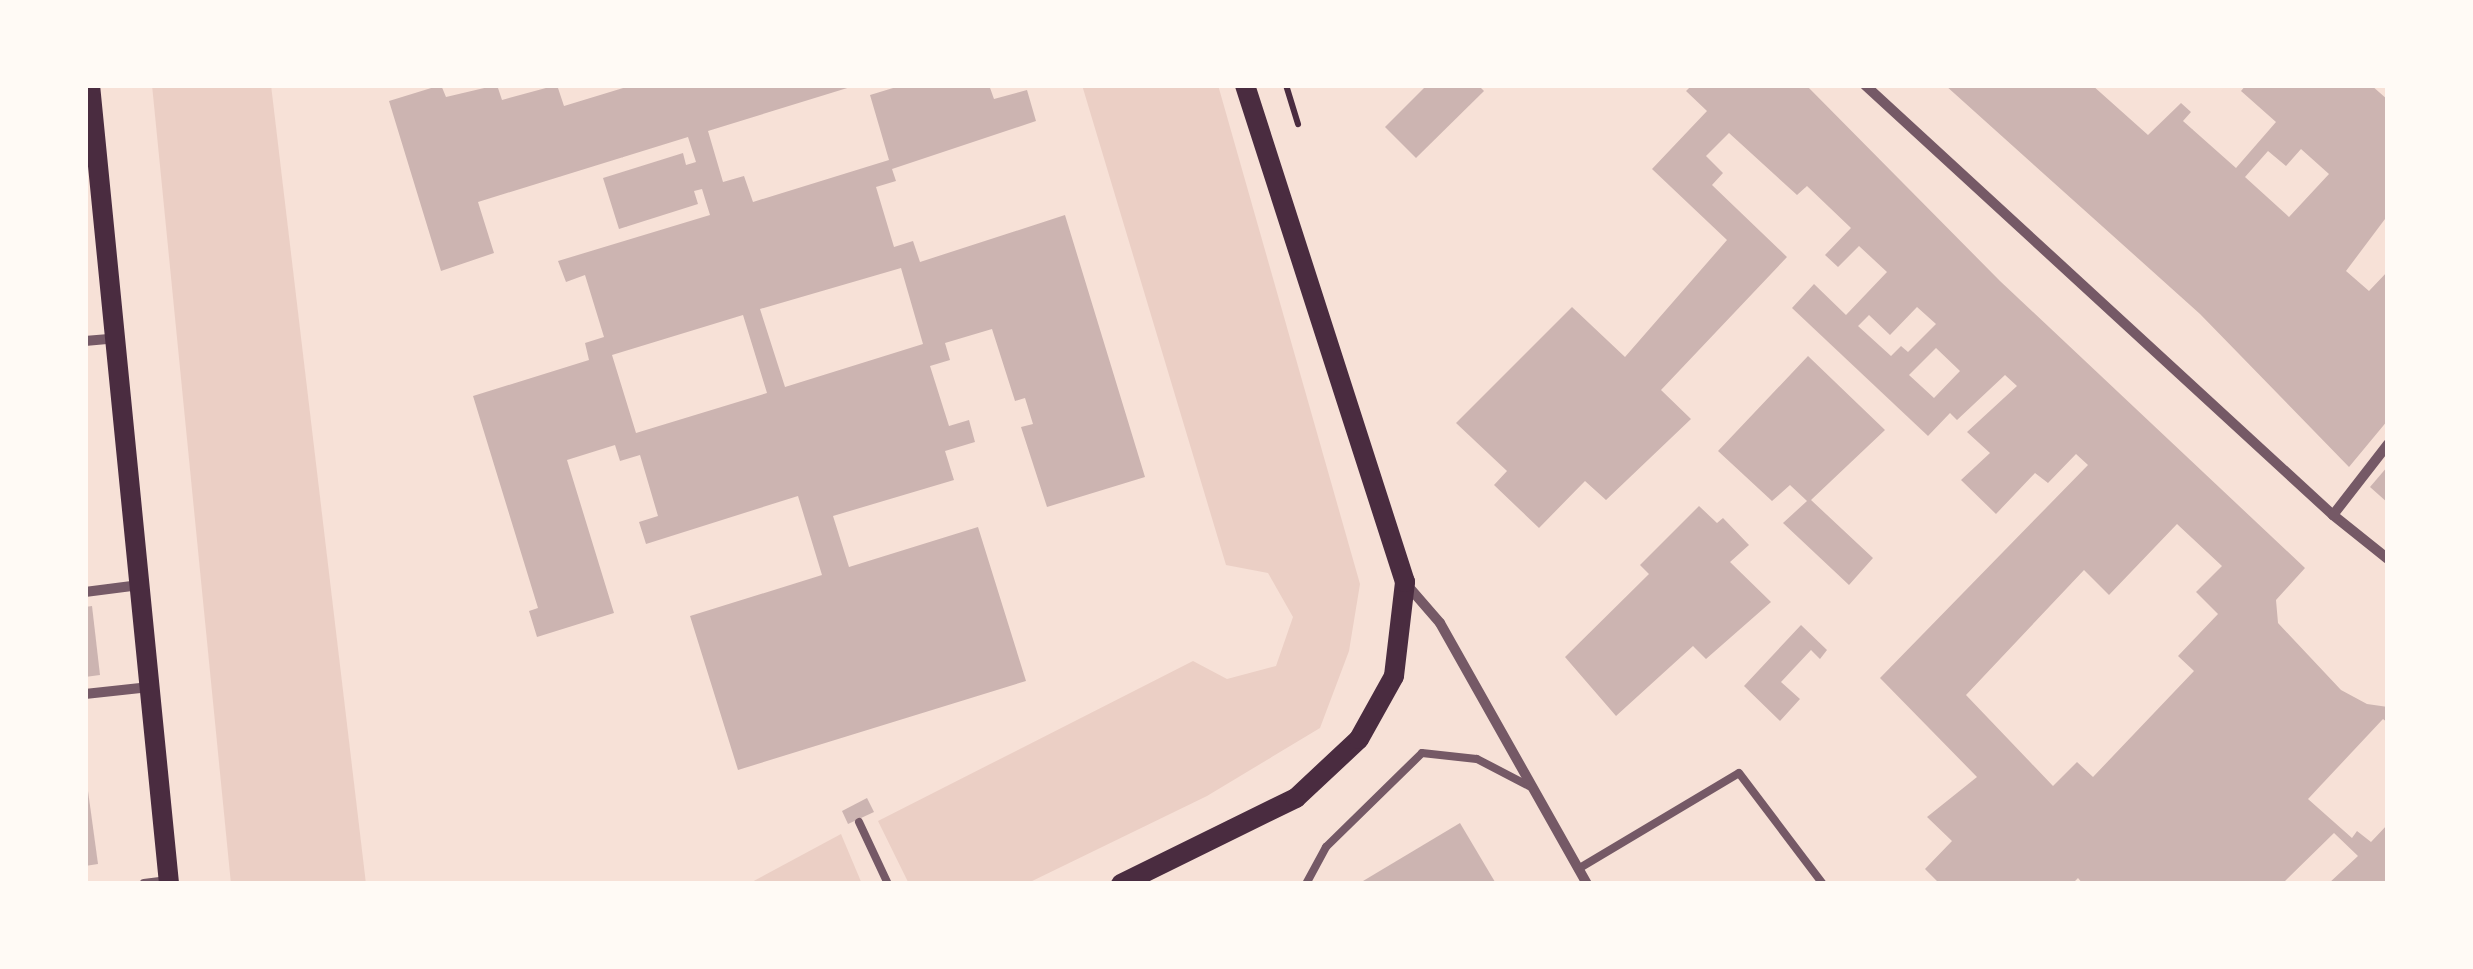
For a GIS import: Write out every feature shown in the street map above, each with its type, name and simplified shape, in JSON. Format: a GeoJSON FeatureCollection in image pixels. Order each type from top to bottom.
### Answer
{"type":"FeatureCollection","features":[{"type":"Feature","properties":{"kind":"main road"},"geometry":{"type":"LineString","coordinates":[[90,85],[169,883]]}},
{"type":"Feature","properties":{"kind":"main road"},"geometry":{"type":"LineString","coordinates":[[1121,884],[1296,798],[1358,739],[1394,676],[1404,582],[1246,85]]}},
{"type":"Feature","properties":{"kind":"street"},"geometry":{"type":"LineString","coordinates":[[1864,85],[2333,515],[2388,560]]}},
{"type":"Feature","properties":{"kind":"street"},"geometry":{"type":"LineString","coordinates":[[85,341],[118,338]]}},
{"type":"Feature","properties":{"kind":"street"},"geometry":{"type":"LineString","coordinates":[[2333,515],[2388,444]]}},
{"type":"Feature","properties":{"kind":"street"},"geometry":{"type":"LineString","coordinates":[[1404,582],[1440,623],[1528,786],[1587,884]]}},
{"type":"Feature","properties":{"kind":"street"},"geometry":{"type":"LineString","coordinates":[[85,592],[142,585]]}},
{"type":"Feature","properties":{"kind":"street"},"geometry":{"type":"LineString","coordinates":[[85,694],[151,687]]}},
{"type":"Feature","properties":{"kind":"street"},"geometry":{"type":"LineString","coordinates":[[144,884],[169,883]]}},
{"type":"Feature","properties":{"kind":"lane"},"geometry":{"type":"LineString","coordinates":[[1306,884],[1326,847],[1422,753],[1478,759],[1528,786]]}},
{"type":"Feature","properties":{"kind":"lane"},"geometry":{"type":"LineString","coordinates":[[1578,869],[1739,774],[1823,884]]}},
{"type":"Feature","properties":{"kind":"lane"},"geometry":{"type":"LineString","coordinates":[[859,822],[888,884]]}},
{"type":"Feature","properties":{"kind":"shaded area"},"geometry":{"type":"Polygon","coordinates":[[[152,85],[271,85],[366,884],[231,884],[152,85]]]}},
{"type":"Feature","properties":{"kind":"shaded area"},"geometry":{"type":"Polygon","coordinates":[[[1082,85],[1218,85],[1360,584],[1349,651],[1320,728],[1207,796],[1026,884],[909,884],[878,821],[1193,661],[1227,679],[1276,666],[1293,617],[1268,573],[1226,565],[1082,85]]]}},
{"type":"Feature","properties":{"kind":"shaded area"},"geometry":{"type":"Polygon","coordinates":[[[841,834],[862,884],[748,884],[841,834]]]}},
{"type":"Feature","properties":{"kind":"building"},"geometry":{"type":"Polygon","coordinates":[[[441,85],[446,97],[497,85],[502,100],[557,85],[564,106],[633,85],[857,85],[708,131],[723,182],[744,176],[753,202],[889,160],[870,95],[903,85],[989,85],[994,99],[1027,90],[1036,121],[892,169],[896,181],[876,187],[894,247],[913,241],[920,262],[1065,215],[1145,477],[1047,507],[1021,427],[1033,424],[1025,398],[1015,401],[992,329],[945,343],[950,360],[930,366],[949,426],[969,420],[975,442],[945,451],[954,480],[833,516],[849,567],[978,527],[1026,681],[738,770],[690,616],[822,575],[798,496],[646,544],[639,522],[658,516],[640,455],[620,461],[615,445],[567,460],[614,613],[537,637],[529,611],[538,608],[473,396],[589,360],[585,343],[604,337],[585,275],[566,282],[558,261],[710,215],[702,189],[694,191],[698,204],[619,229],[603,178],[683,153],[686,165],[696,162],[688,137],[478,202],[494,253],[441,271],[389,101],[441,85]],[[901,268],[760,309],[785,387],[923,344],[901,268]],[[743,315],[612,355],[636,433],[767,393],[743,315]]]}},
{"type":"Feature","properties":{"kind":"building"},"geometry":{"type":"Polygon","coordinates":[[[1427,85],[1478,85],[1484,91],[1416,158],[1385,127],[1427,85]]]}},
{"type":"Feature","properties":{"kind":"building"},"geometry":{"type":"Polygon","coordinates":[[[1692,85],[1806,85],[2000,281],[2305,568],[2276,600],[2278,623],[2341,690],[2367,704],[2388,707],[2388,723],[2383,719],[2308,799],[2352,838],[2357,831],[2371,842],[2388,824],[2388,884],[2328,884],[2358,856],[2334,833],[2282,884],[2083,884],[2078,878],[2072,884],[1940,884],[1925,869],[1952,841],[1927,817],[1977,777],[1880,678],[2088,465],[2076,454],[2048,483],[2035,473],[1996,514],[1961,480],[1990,453],[1967,432],[2017,386],[2005,375],[1957,420],[1950,413],[1928,436],[1792,308],[1814,284],[1846,315],[1887,272],[1859,246],[1838,267],[1825,255],[1851,228],[1807,186],[1797,195],[1729,133],[1706,156],[1723,173],[1712,185],[1787,257],[1661,390],[1691,419],[1606,500],[1585,481],[1539,528],[1494,485],[1507,471],[1456,423],[1572,307],[1625,357],[1727,240],[1652,169],[1707,111],[1686,91],[1692,85]],[[1917,307],[1890,335],[1869,315],[1858,326],[1891,356],[1901,346],[1908,352],[1936,324],[1917,307]],[[1936,348],[1909,375],[1934,398],[1960,371],[1936,348]],[[2177,524],[2109,595],[2084,570],[1966,695],[2053,786],[2077,762],[2093,777],[2194,671],[2178,656],[2218,614],[2196,592],[2222,566],[2177,524]]]}},
{"type":"Feature","properties":{"kind":"building"},"geometry":{"type":"Polygon","coordinates":[[[1945,85],[2092,85],[2148,135],[2181,103],[2191,112],[2183,121],[2236,168],[2276,122],[2241,91],[2246,85],[2371,85],[2388,100],[2388,215],[2346,271],[2369,291],[2388,271],[2388,420],[2349,467],[2200,314],[1945,85]],[[2301,149],[2286,166],[2268,151],[2245,177],[2289,217],[2329,174],[2301,149]]]}},
{"type":"Feature","properties":{"kind":"building"},"geometry":{"type":"Polygon","coordinates":[[[1808,356],[1885,430],[1811,500],[1873,558],[1849,585],[1783,523],[1807,501],[1790,485],[1772,501],[1718,451],[1808,356]]]}},
{"type":"Feature","properties":{"kind":"building"},"geometry":{"type":"Polygon","coordinates":[[[2388,466],[2388,503],[2370,487],[2388,466]]]}},
{"type":"Feature","properties":{"kind":"building"},"geometry":{"type":"Polygon","coordinates":[[[1699,506],[1717,523],[1723,518],[1749,545],[1730,562],[1771,602],[1706,659],[1693,646],[1616,716],[1565,657],[1649,574],[1640,565],[1699,506]]]}},
{"type":"Feature","properties":{"kind":"building"},"geometry":{"type":"Polygon","coordinates":[[[92,606],[100,675],[85,677],[85,607],[92,606]]]}},
{"type":"Feature","properties":{"kind":"building"},"geometry":{"type":"Polygon","coordinates":[[[1801,625],[1827,650],[1820,659],[1811,650],[1781,682],[1800,699],[1780,721],[1744,686],[1801,625]]]}},
{"type":"Feature","properties":{"kind":"building"},"geometry":{"type":"Polygon","coordinates":[[[85,769],[98,864],[85,866],[85,769]]]}},
{"type":"Feature","properties":{"kind":"building"},"geometry":{"type":"Polygon","coordinates":[[[867,798],[874,812],[848,824],[842,811],[867,798]]]}},
{"type":"Feature","properties":{"kind":"building"},"geometry":{"type":"Polygon","coordinates":[[[1460,823],[1495,882],[1358,884],[1460,823]]]}}]}
